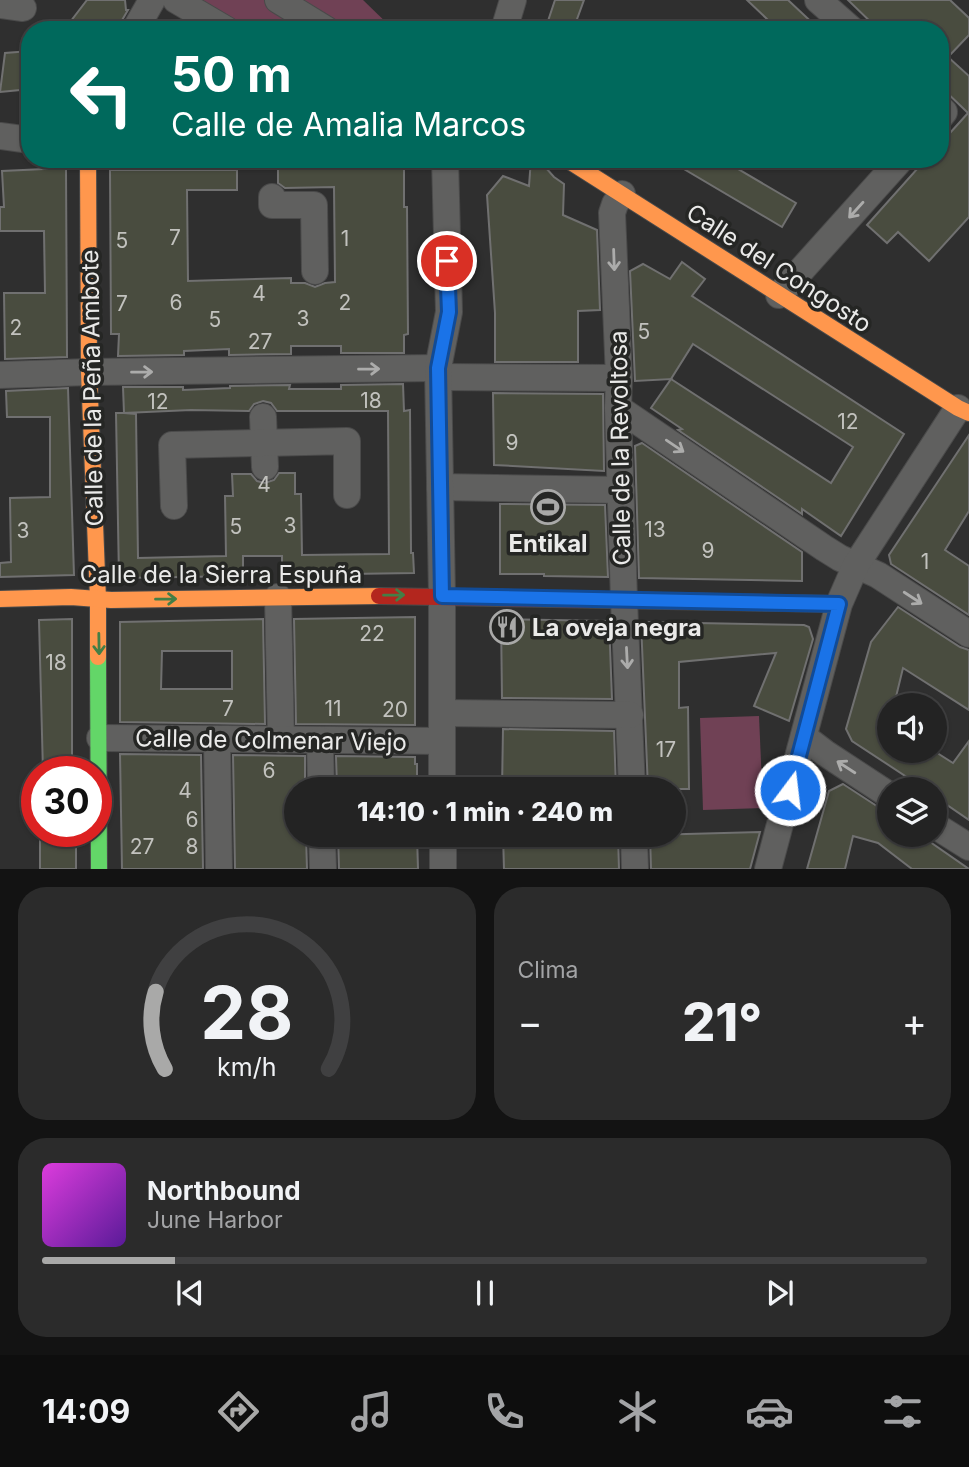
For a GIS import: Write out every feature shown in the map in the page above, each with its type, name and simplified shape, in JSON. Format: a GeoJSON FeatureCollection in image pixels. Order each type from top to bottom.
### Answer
{"type":"FeatureCollection","features":[{"type":"Feature","properties":{"kind":"street"},"geometry":{"type":"LineString","coordinates":[[140,21],[152,0]]}},
{"type":"Feature","properties":{"kind":"street"},"geometry":{"type":"LineString","coordinates":[[176,0],[212,21]]}},
{"type":"Feature","properties":{"kind":"street"},"geometry":{"type":"LineString","coordinates":[[278,0],[312,21]]}},
{"type":"Feature","properties":{"kind":"street"},"geometry":{"type":"LineString","coordinates":[[507,21],[513,0]]}},
{"type":"Feature","properties":{"kind":"street"},"geometry":{"type":"LineString","coordinates":[[818,0],[842,21]]}},
{"type":"Feature","properties":{"kind":"street"},"geometry":{"type":"LineString","coordinates":[[0,136],[21,139]]}},
{"type":"Feature","properties":{"kind":"street","name":"Calle de la Peña Ambote"},"geometry":{"type":"LineString","coordinates":[[88,168],[89,372],[98,599],[99,869]]}},
{"type":"Feature","properties":{"kind":"street"},"geometry":{"type":"LineString","coordinates":[[442,777],[438,373],[449,312],[444,168]]}},
{"type":"Feature","properties":{"kind":"street","name":"Calle del Congosto"},"geometry":{"type":"LineString","coordinates":[[580,168],[963,410]]}},
{"type":"Feature","properties":{"kind":"street"},"geometry":{"type":"LineString","coordinates":[[779,295],[893,168]]}},
{"type":"Feature","properties":{"kind":"street","name":"Calle de la Revoltosa"},"geometry":{"type":"LineString","coordinates":[[622,194],[612,213],[632,777]]}},
{"type":"Feature","properties":{"kind":"street"},"geometry":{"type":"LineString","coordinates":[[272,197],[272,205],[314,205],[316,271]]}},
{"type":"Feature","properties":{"kind":"street"},"geometry":{"type":"LineString","coordinates":[[0,375],[89,372],[438,373],[619,378]]}},
{"type":"Feature","properties":{"kind":"street"},"geometry":{"type":"LineString","coordinates":[[618,408],[824,548],[878,575],[969,635]]}},
{"type":"Feature","properties":{"kind":"street"},"geometry":{"type":"LineString","coordinates":[[768,869],[839,604],[856,565],[963,410]]}},
{"type":"Feature","properties":{"kind":"street"},"geometry":{"type":"LineString","coordinates":[[174,506],[172,445],[347,441],[347,495]]}},
{"type":"Feature","properties":{"kind":"street"},"geometry":{"type":"LineString","coordinates":[[440,487],[621,490]]}},
{"type":"Feature","properties":{"kind":"street","name":"Calle de la Sierra Espuña"},"geometry":{"type":"LineString","coordinates":[[0,599],[442,596],[839,604]]}},
{"type":"Feature","properties":{"kind":"street"},"geometry":{"type":"LineString","coordinates":[[278,597],[281,740]]}},
{"type":"Feature","properties":{"kind":"street"},"geometry":{"type":"LineString","coordinates":[[442,713],[630,715]]}},
{"type":"Feature","properties":{"kind":"street","name":"Calle de Colmenar Viejo"},"geometry":{"type":"LineString","coordinates":[[100,737],[442,741]]}},
{"type":"Feature","properties":{"kind":"street"},"geometry":{"type":"LineString","coordinates":[[804,737],[877,787]]}},
{"type":"Feature","properties":{"kind":"street"},"geometry":{"type":"LineString","coordinates":[[217,739],[219,869]]}},
{"type":"Feature","properties":{"kind":"street"},"geometry":{"type":"LineString","coordinates":[[320,740],[321,777]]}},
{"type":"Feature","properties":{"kind":"street"},"geometry":{"type":"LineString","coordinates":[[947,833],[969,847]]}},
{"type":"Feature","properties":{"kind":"street"},"geometry":{"type":"LineString","coordinates":[[322,847],[323,869]]}},
{"type":"Feature","properties":{"kind":"street"},"geometry":{"type":"LineString","coordinates":[[443,847],[443,869]]}},
{"type":"Feature","properties":{"kind":"street"},"geometry":{"type":"LineString","coordinates":[[634,847],[635,869]]}},
{"type":"Feature","properties":{"kind":"shaded area"},"geometry":{"type":"Polygon","coordinates":[[[177,0],[363,0],[385,21],[217,21],[177,0]]]}},
{"type":"Feature","properties":{"kind":"shaded area"},"geometry":{"type":"Polygon","coordinates":[[[759,716],[763,808],[703,810],[700,718],[759,716]]]}},
{"type":"Feature","properties":{"kind":"building"},"geometry":{"type":"Polygon","coordinates":[[[87,0],[125,0],[128,10],[122,21],[71,21],[87,0]]]}},
{"type":"Feature","properties":{"kind":"building"},"geometry":{"type":"Polygon","coordinates":[[[555,0],[584,0],[576,21],[548,21],[555,0]]]}},
{"type":"Feature","properties":{"kind":"building"},"geometry":{"type":"Polygon","coordinates":[[[747,0],[788,0],[810,21],[765,21],[767,19],[747,0]]]}},
{"type":"Feature","properties":{"kind":"building"},"geometry":{"type":"Polygon","coordinates":[[[848,0],[950,0],[969,18],[969,35],[949,56],[949,21],[870,21],[848,0]]]}},
{"type":"Feature","properties":{"kind":"building"},"geometry":{"type":"Polygon","coordinates":[[[21,52],[21,90],[0,92],[5,53],[21,52]]]}},
{"type":"Feature","properties":{"kind":"building"},"geometry":{"type":"Polygon","coordinates":[[[949,58],[969,76],[969,217],[929,261],[898,232],[887,243],[867,225],[918,168],[949,168],[949,134],[968,113],[949,95],[949,58]]]}},
{"type":"Feature","properties":{"kind":"building"},"geometry":{"type":"Polygon","coordinates":[[[66,168],[67,357],[5,359],[4,293],[45,293],[44,231],[0,231],[0,207],[4,207],[2,171],[66,168]]]}},
{"type":"Feature","properties":{"kind":"building"},"geometry":{"type":"Polygon","coordinates":[[[278,168],[404,168],[408,334],[404,335],[404,353],[341,353],[341,346],[291,346],[291,354],[229,355],[229,349],[184,351],[184,355],[118,356],[119,334],[111,334],[110,170],[237,170],[237,190],[187,190],[188,281],[291,278],[291,283],[305,283],[315,287],[335,282],[334,187],[285,188],[278,183],[278,168]]]}},
{"type":"Feature","properties":{"kind":"building"},"geometry":{"type":"Polygon","coordinates":[[[530,168],[546,168],[564,184],[563,215],[597,230],[600,310],[578,311],[578,362],[495,362],[495,313],[487,195],[503,176],[529,186],[530,168]]]}},
{"type":"Feature","properties":{"kind":"building"},"geometry":{"type":"Polygon","coordinates":[[[682,168],[736,168],[796,203],[782,227],[682,168]]]}},
{"type":"Feature","properties":{"kind":"building"},"geometry":{"type":"Polygon","coordinates":[[[682,262],[705,279],[692,296],[904,434],[841,536],[802,509],[802,514],[678,430],[682,429],[651,408],[671,379],[635,381],[630,271],[643,264],[670,279],[682,262]],[[693,344],[671,379],[831,483],[853,447],[693,344]]]}},
{"type":"Feature","properties":{"kind":"building"},"geometry":{"type":"Polygon","coordinates":[[[403,384],[404,411],[410,410],[411,553],[414,573],[282,575],[282,556],[243,556],[243,576],[119,578],[116,413],[124,413],[123,387],[183,387],[183,390],[290,385],[289,389],[341,389],[341,385],[403,384]],[[263,401],[254,404],[249,411],[124,413],[136,414],[138,558],[226,556],[225,496],[233,496],[232,474],[251,474],[257,481],[265,483],[274,480],[279,473],[295,473],[295,494],[301,494],[302,555],[389,554],[388,411],[277,411],[271,403],[263,401]]]}},
{"type":"Feature","properties":{"kind":"building"},"geometry":{"type":"Polygon","coordinates":[[[68,388],[74,575],[0,577],[0,563],[11,562],[10,498],[50,497],[50,417],[7,417],[6,391],[68,388]]]}},
{"type":"Feature","properties":{"kind":"building"},"geometry":{"type":"Polygon","coordinates":[[[493,393],[603,394],[604,471],[494,465],[493,393]]]}},
{"type":"Feature","properties":{"kind":"building"},"geometry":{"type":"Polygon","coordinates":[[[969,435],[969,511],[945,550],[969,566],[969,615],[891,564],[889,555],[969,435]]]}},
{"type":"Feature","properties":{"kind":"building"},"geometry":{"type":"Polygon","coordinates":[[[642,443],[802,552],[802,581],[639,578],[635,446],[642,443]]]}},
{"type":"Feature","properties":{"kind":"building"},"geometry":{"type":"Polygon","coordinates":[[[500,504],[605,505],[608,577],[500,574],[500,504]]]}},
{"type":"Feature","properties":{"kind":"building"},"geometry":{"type":"Polygon","coordinates":[[[898,607],[969,650],[969,710],[947,696],[947,693],[942,693],[903,668],[897,693],[877,693],[877,757],[852,741],[846,729],[871,642],[898,607]]]}},
{"type":"Feature","properties":{"kind":"building"},"geometry":{"type":"Polygon","coordinates":[[[415,617],[415,725],[296,724],[294,619],[415,617]]]}},
{"type":"Feature","properties":{"kind":"building"},"geometry":{"type":"Polygon","coordinates":[[[72,619],[72,756],[43,756],[39,620],[72,619]]]}},
{"type":"Feature","properties":{"kind":"building"},"geometry":{"type":"Polygon","coordinates":[[[263,619],[265,724],[120,722],[120,622],[263,619]],[[162,651],[161,689],[232,689],[232,651],[162,651]]]}},
{"type":"Feature","properties":{"kind":"building"},"geometry":{"type":"Polygon","coordinates":[[[501,619],[609,621],[612,699],[502,698],[501,619]]]}},
{"type":"Feature","properties":{"kind":"building"},"geometry":{"type":"Polygon","coordinates":[[[641,622],[809,627],[813,639],[789,721],[754,706],[776,653],[679,662],[679,708],[688,707],[689,789],[686,789],[686,777],[647,777],[641,622]]]}},
{"type":"Feature","properties":{"kind":"building"},"geometry":{"type":"Polygon","coordinates":[[[503,729],[614,731],[616,777],[502,777],[503,729]]]}},
{"type":"Feature","properties":{"kind":"building"},"geometry":{"type":"Polygon","coordinates":[[[969,741],[969,820],[947,805],[947,777],[907,777],[885,763],[947,763],[947,759],[953,763],[969,741]]]}},
{"type":"Feature","properties":{"kind":"building"},"geometry":{"type":"Polygon","coordinates":[[[120,754],[201,755],[203,869],[122,869],[120,754]]]}},
{"type":"Feature","properties":{"kind":"building"},"geometry":{"type":"Polygon","coordinates":[[[233,755],[305,756],[305,777],[284,777],[284,847],[306,847],[307,869],[235,869],[233,755]]]}},
{"type":"Feature","properties":{"kind":"building"},"geometry":{"type":"Polygon","coordinates":[[[336,756],[415,757],[417,764],[417,777],[337,777],[336,756]]]}},
{"type":"Feature","properties":{"kind":"building"},"geometry":{"type":"Polygon","coordinates":[[[843,784],[877,806],[877,843],[853,836],[845,869],[807,869],[829,791],[843,784]]]}},
{"type":"Feature","properties":{"kind":"building"},"geometry":{"type":"Polygon","coordinates":[[[760,832],[750,869],[651,869],[650,847],[686,847],[686,834],[760,832]]]}},
{"type":"Feature","properties":{"kind":"building"},"geometry":{"type":"Polygon","coordinates":[[[40,847],[76,847],[76,869],[40,869],[40,847]]]}},
{"type":"Feature","properties":{"kind":"building"},"geometry":{"type":"Polygon","coordinates":[[[338,847],[417,847],[418,869],[339,869],[338,847]]]}},
{"type":"Feature","properties":{"kind":"building"},"geometry":{"type":"Polygon","coordinates":[[[503,847],[618,847],[619,869],[504,869],[503,847]]]}},
{"type":"Feature","properties":{"kind":"building"},"geometry":{"type":"Polygon","coordinates":[[[883,847],[937,847],[969,869],[912,869],[883,847]]]}},
{"type":"Feature","properties":{"kind":"traffic: fast"},"geometry":{"type":"LineString","coordinates":[[98,657],[99,869]]}},
{"type":"Feature","properties":{"kind":"traffic: slow"},"geometry":{"type":"LineString","coordinates":[[88,168],[89,372],[98,657]]}},
{"type":"Feature","properties":{"kind":"traffic: slow"},"geometry":{"type":"LineString","coordinates":[[580,168],[969,413]]}},
{"type":"Feature","properties":{"kind":"traffic: slow"},"geometry":{"type":"LineString","coordinates":[[0,599],[379,596]]}},
{"type":"Feature","properties":{"kind":"traffic: jam"},"geometry":{"type":"LineString","coordinates":[[379,596],[839,604]]}},
{"type":"Feature","properties":{"kind":"place","name":"Entikal"},"geometry":{"type":"Point","coordinates":[548,507]}},
{"type":"Feature","properties":{"kind":"place","name":"La oveja negra"},"geometry":{"type":"Point","coordinates":[507,627]}},
{"type":"Feature","properties":{"kind":"route"},"geometry":{"type":"LineString","coordinates":[[447,261],[449,312],[438,368],[442,596],[839,604],[790,790]]}}]}
